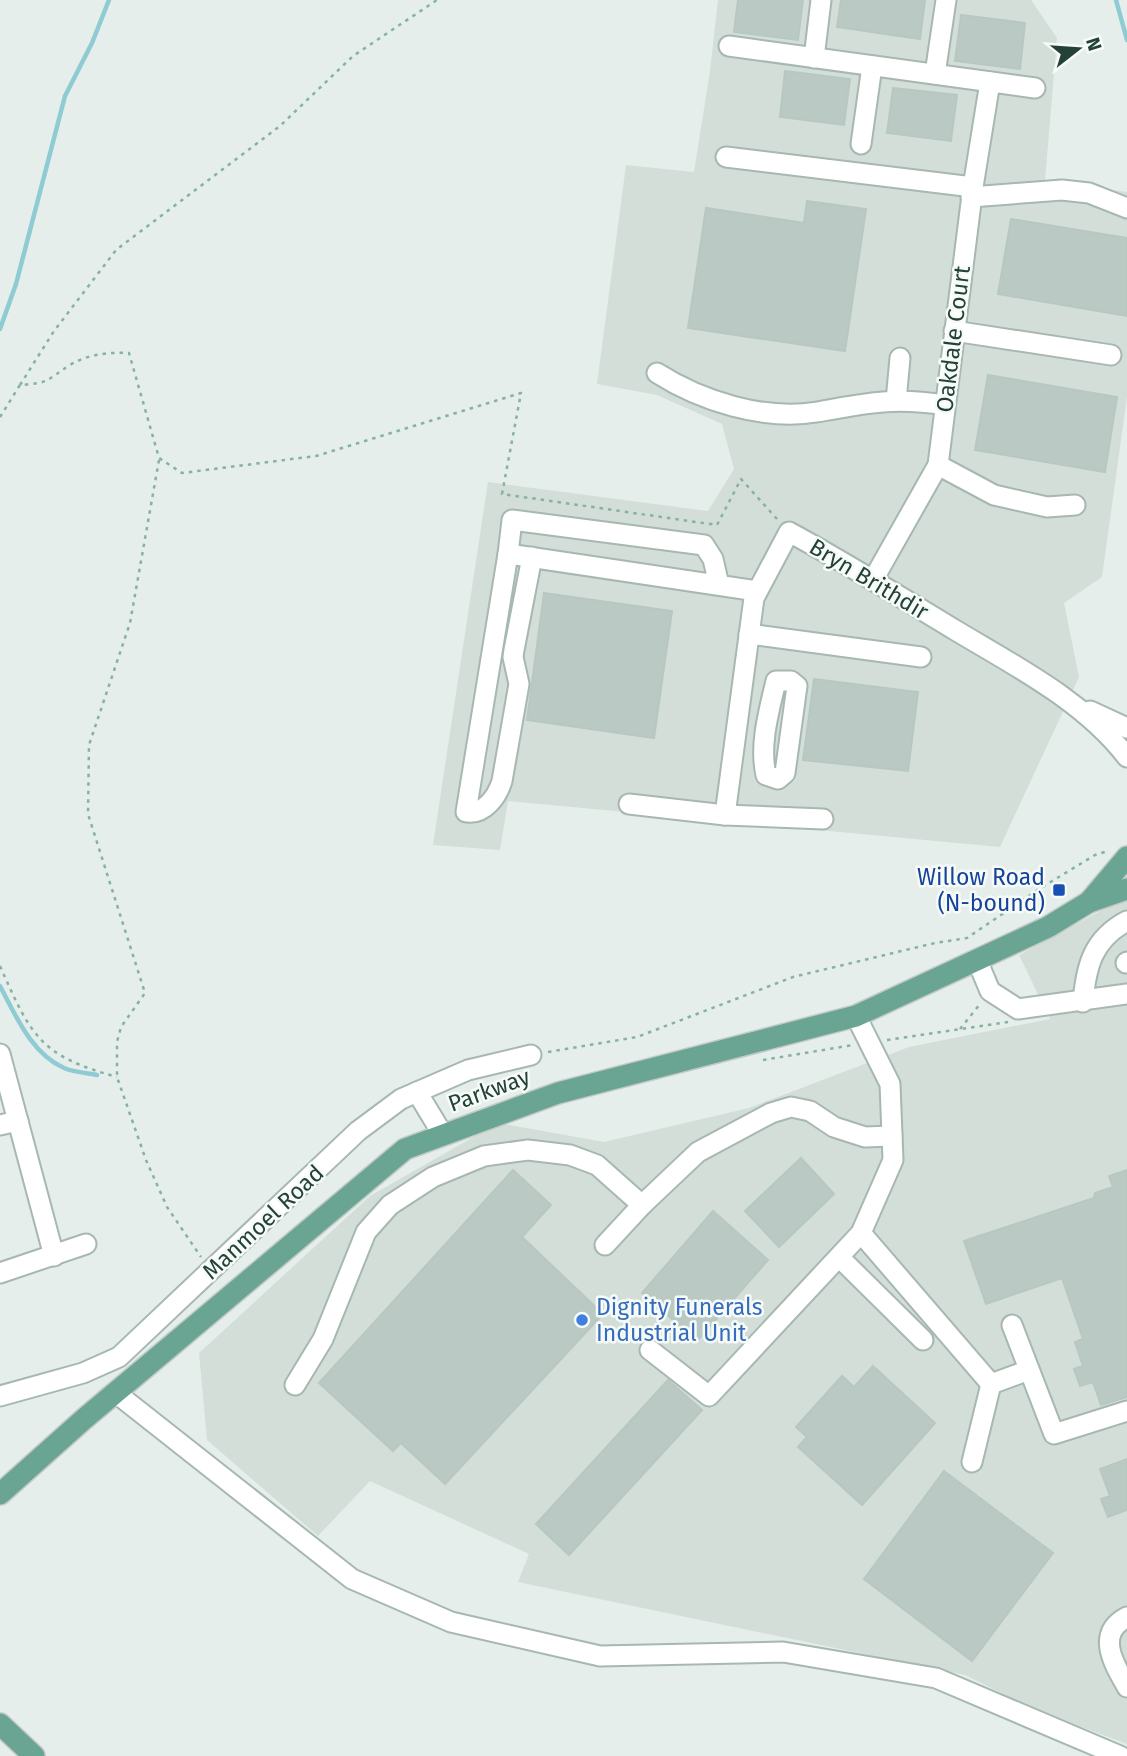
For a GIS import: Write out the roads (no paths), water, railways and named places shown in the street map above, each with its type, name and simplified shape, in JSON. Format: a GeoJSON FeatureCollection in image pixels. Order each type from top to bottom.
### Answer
{"type":"FeatureCollection","features":[{"type":"Feature","properties":{"kind":"main road"},"geometry":{"type":"LineString","coordinates":[[1089,902],[1122,853]]}},
{"type":"Feature","properties":{"kind":"main road"},"geometry":{"type":"LineString","coordinates":[[1089,902],[1127,889]]}},
{"type":"Feature","properties":{"kind":"main road","name":"Parkway"},"geometry":{"type":"LineString","coordinates":[[0,1494],[405,1149],[558,1093],[856,1016],[1048,927],[1089,902]]}},
{"type":"Feature","properties":{"kind":"main road"},"geometry":{"type":"LineString","coordinates":[[0,1724],[34,1756]]}},
{"type":"Feature","properties":{"kind":"street"},"geometry":{"type":"LineString","coordinates":[[814,58],[821,0]]}},
{"type":"Feature","properties":{"kind":"street"},"geometry":{"type":"LineString","coordinates":[[935,74],[946,0]]}},
{"type":"Feature","properties":{"kind":"street"},"geometry":{"type":"LineString","coordinates":[[729,46],[1035,88]]}},
{"type":"Feature","properties":{"kind":"street"},"geometry":{"type":"LineString","coordinates":[[862,144],[872,66]]}},
{"type":"Feature","properties":{"kind":"street","name":"Oakdale Court"},"geometry":{"type":"LineString","coordinates":[[873,580],[938,465],[972,192],[990,82]]}},
{"type":"Feature","properties":{"kind":"street"},"geometry":{"type":"LineString","coordinates":[[726,157],[972,192],[1062,190],[1089,193],[1127,208]]}},
{"type":"Feature","properties":{"kind":"street"},"geometry":{"type":"LineString","coordinates":[[954,331],[1111,355]]}},
{"type":"Feature","properties":{"kind":"street"},"geometry":{"type":"LineString","coordinates":[[896,401],[900,358]]}},
{"type":"Feature","properties":{"kind":"street"},"geometry":{"type":"LineString","coordinates":[[657,373],[693,394],[751,410],[815,412],[858,403],[912,400],[945,405]]}},
{"type":"Feature","properties":{"kind":"street"},"geometry":{"type":"LineString","coordinates":[[938,465],[994,495],[1047,507],[1075,505]]}},
{"type":"Feature","properties":{"kind":"street"},"geometry":{"type":"LineString","coordinates":[[532,557],[513,657],[519,684],[502,781],[487,806],[481,811],[466,812],[512,520],[704,545],[713,559],[719,585]]}},
{"type":"Feature","properties":{"kind":"street","name":"Bryn Brithdir"},"geometry":{"type":"LineString","coordinates":[[725,815],[754,598],[789,532],[873,580],[1067,700],[1115,742],[1127,757]]}},
{"type":"Feature","properties":{"kind":"street"},"geometry":{"type":"LineString","coordinates":[[508,554],[757,591]]}},
{"type":"Feature","properties":{"kind":"street"},"geometry":{"type":"LineString","coordinates":[[749,634],[921,657]]}},
{"type":"Feature","properties":{"kind":"street"},"geometry":{"type":"LineString","coordinates":[[1067,700],[1127,728]]}},
{"type":"Feature","properties":{"kind":"street"},"geometry":{"type":"LineString","coordinates":[[737,722],[766,728]]}},
{"type":"Feature","properties":{"kind":"street"},"geometry":{"type":"LineString","coordinates":[[629,804],[725,815],[823,819]]}},
{"type":"Feature","properties":{"kind":"street"},"geometry":{"type":"LineString","coordinates":[[1083,1002],[1086,971],[1094,954],[1113,929],[1127,921]]}},
{"type":"Feature","properties":{"kind":"street"},"geometry":{"type":"LineString","coordinates":[[977,960],[990,991],[1018,1009],[1127,995]]}},
{"type":"Feature","properties":{"kind":"street"},"geometry":{"type":"LineString","coordinates":[[650,1349],[709,1396],[861,1233],[893,1160],[890,1084],[856,1016]]}},
{"type":"Feature","properties":{"kind":"street"},"geometry":{"type":"LineString","coordinates":[[0,1054],[9,1123],[54,1256]]}},
{"type":"Feature","properties":{"kind":"street","name":"Manmoel Road"},"geometry":{"type":"LineString","coordinates":[[0,1396],[83,1373],[119,1357],[358,1131],[401,1099],[468,1070],[531,1055]]}},
{"type":"Feature","properties":{"kind":"street"},"geometry":{"type":"LineString","coordinates":[[417,1092],[443,1135]]}},
{"type":"Feature","properties":{"kind":"street"},"geometry":{"type":"LineString","coordinates":[[605,1245],[642,1205],[698,1152],[771,1113],[791,1107],[810,1111],[834,1127],[866,1137],[892,1136]]}},
{"type":"Feature","properties":{"kind":"street"},"geometry":{"type":"LineString","coordinates":[[296,1385],[323,1339],[366,1232],[390,1205],[433,1177],[484,1156],[528,1150],[570,1154],[597,1165],[642,1205]]}},
{"type":"Feature","properties":{"kind":"street"},"geometry":{"type":"LineString","coordinates":[[861,1233],[991,1384]]}},
{"type":"Feature","properties":{"kind":"street"},"geometry":{"type":"LineString","coordinates":[[0,1273],[86,1244]]}},
{"type":"Feature","properties":{"kind":"street"},"geometry":{"type":"LineString","coordinates":[[839,1257],[923,1340]]}},
{"type":"Feature","properties":{"kind":"street"},"geometry":{"type":"LineString","coordinates":[[1012,1325],[1054,1434],[1127,1411]]}},
{"type":"Feature","properties":{"kind":"street"},"geometry":{"type":"LineString","coordinates":[[991,1384],[1029,1370]]}},
{"type":"Feature","properties":{"kind":"street"},"geometry":{"type":"LineString","coordinates":[[972,1462],[991,1384]]}},
{"type":"Feature","properties":{"kind":"street"},"geometry":{"type":"LineString","coordinates":[[116,1393],[352,1579],[451,1622],[600,1656],[783,1652],[936,1678],[1120,1756]]}},
{"type":"Feature","properties":{"kind":"street"},"geometry":{"type":"LineString","coordinates":[[1127,1617],[1117,1623],[1110,1638],[1111,1656],[1127,1687]]}},
{"type":"Feature","properties":{"kind":"waterway"},"geometry":{"type":"LineString","coordinates":[[0,329],[16,284],[65,96],[92,43],[109,0]]}},
{"type":"Feature","properties":{"kind":"waterway"},"geometry":{"type":"LineString","coordinates":[[1116,0],[1127,40]]}},
{"type":"Feature","properties":{"kind":"waterway"},"geometry":{"type":"LineString","coordinates":[[0,986],[26,1033],[42,1053],[64,1068],[97,1075]]}},
{"type":"Feature","properties":{"kind":"place","name":"Willow Road (N-bound)"},"geometry":{"type":"Point","coordinates":[1059,890]}},
{"type":"Feature","properties":{"kind":"place","name":"Dignity Funerals Industrial Unit"},"geometry":{"type":"Point","coordinates":[582,1320]}}]}
